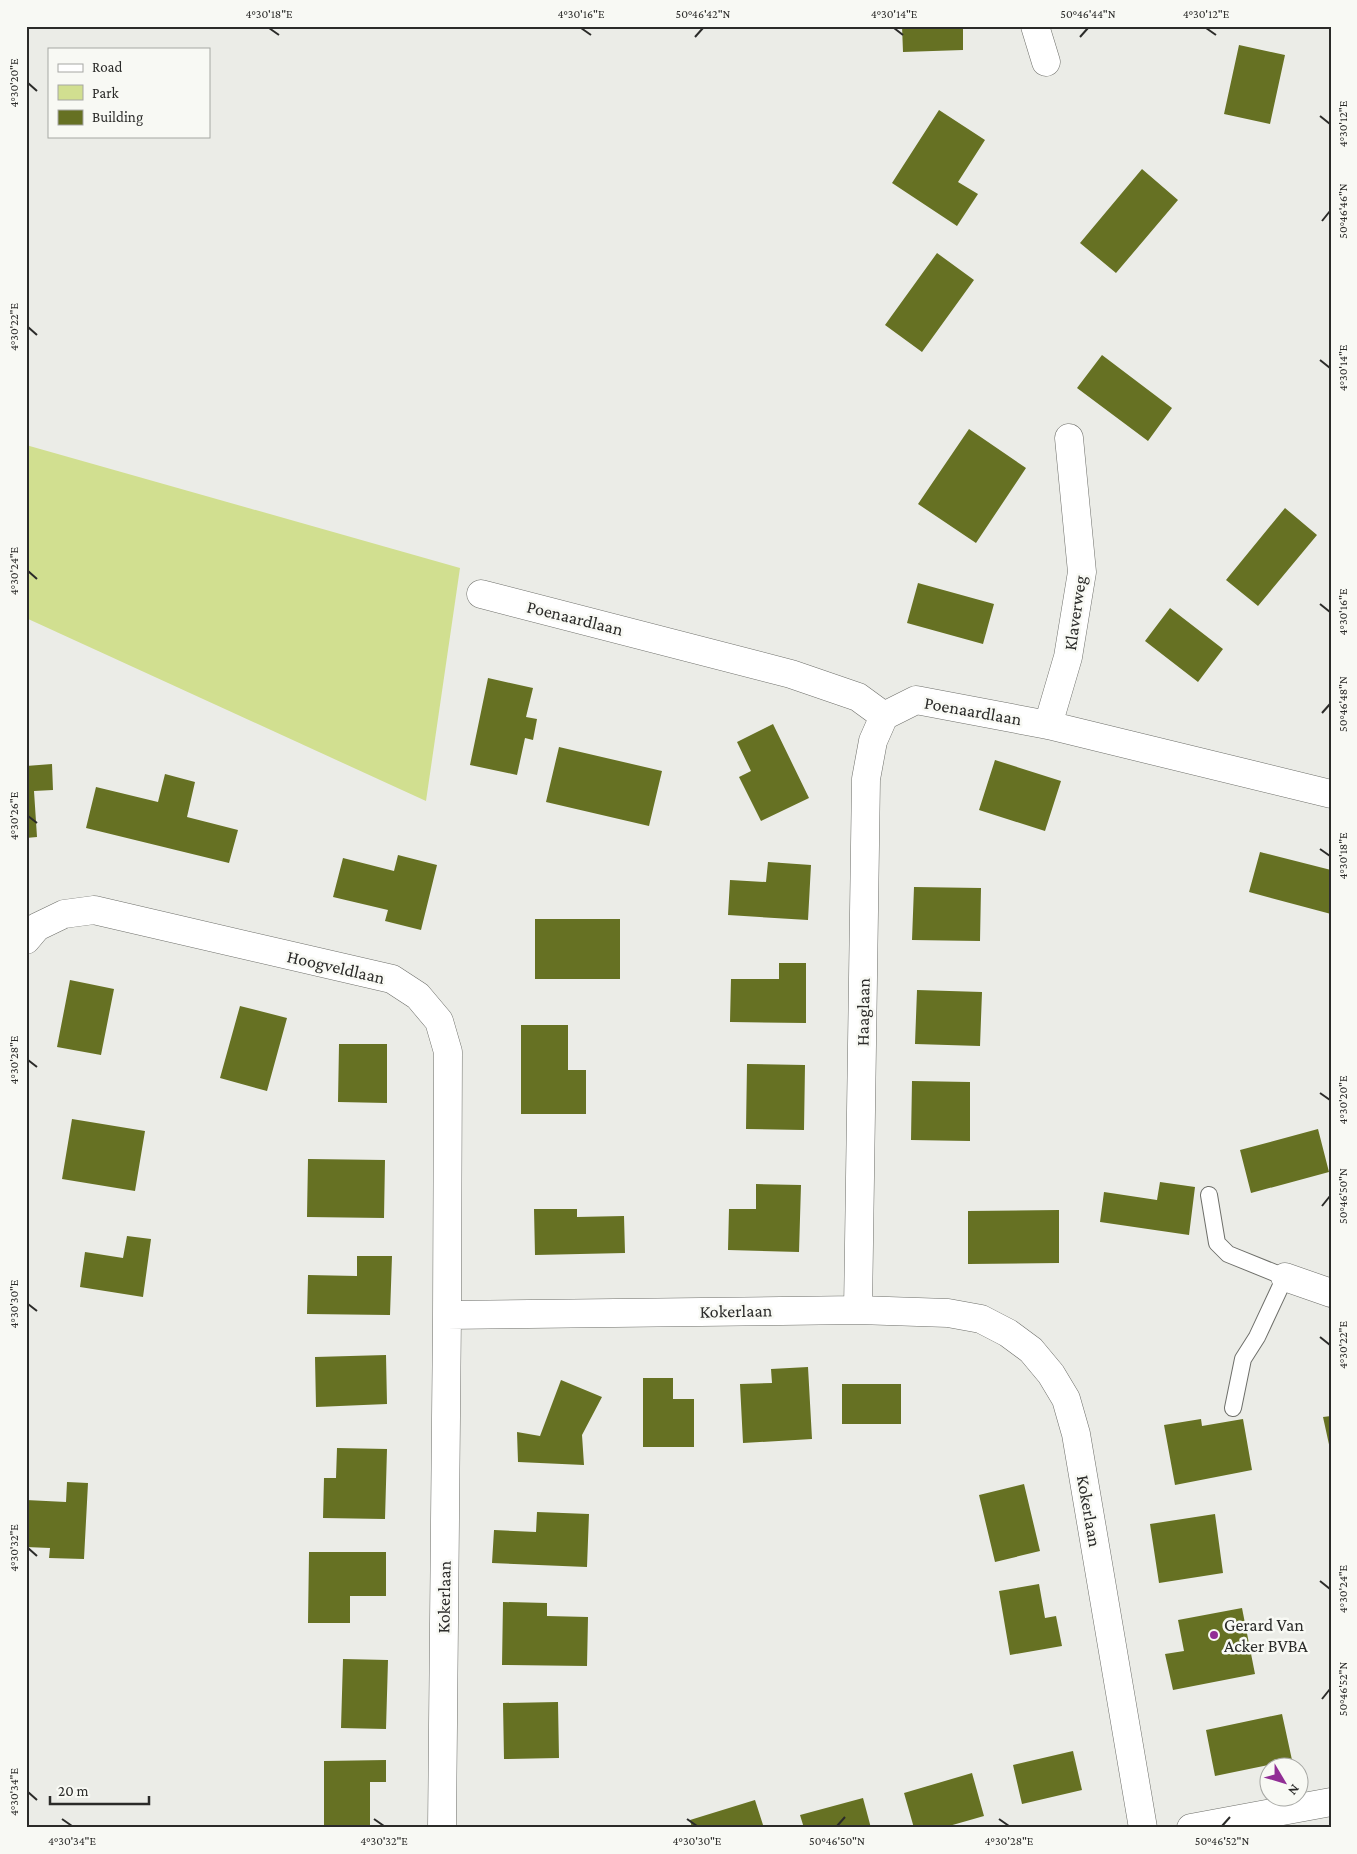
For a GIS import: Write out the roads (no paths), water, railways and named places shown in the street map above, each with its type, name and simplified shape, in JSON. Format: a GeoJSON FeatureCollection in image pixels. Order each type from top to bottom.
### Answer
{"type":"FeatureCollection","features":[{"type":"Feature","properties":{"kind":"street"},"geometry":{"type":"LineString","coordinates":[[1035,26],[1046,62]]}},
{"type":"Feature","properties":{"kind":"street","name":"Klaverweg"},"geometry":{"type":"LineString","coordinates":[[1048,725],[1068,657],[1082,572],[1069,438]]}},
{"type":"Feature","properties":{"kind":"street","name":"Poenaardlaan"},"geometry":{"type":"LineString","coordinates":[[481,594],[791,674],[858,697],[884,716],[916,700],[1048,725],[1331,794]]}},
{"type":"Feature","properties":{"kind":"street","name":"Haaglaan"},"geometry":{"type":"LineString","coordinates":[[858,1310],[866,779],[873,741],[884,716]]}},
{"type":"Feature","properties":{"kind":"street","name":"Hoogveldlaan"},"geometry":{"type":"LineString","coordinates":[[26,940],[37,927],[64,914],[94,910],[392,979],[418,996],[439,1021],[448,1052],[447,1315]]}},
{"type":"Feature","properties":{"kind":"street"},"geometry":{"type":"LineString","coordinates":[[1286,1277],[1331,1293]]}},
{"type":"Feature","properties":{"kind":"street","name":"Kokerlaan"},"geometry":{"type":"LineString","coordinates":[[442,1828],[447,1315],[858,1310],[948,1313],[981,1319],[1008,1333],[1031,1350],[1051,1374],[1066,1399],[1076,1434],[1143,1828]]}},
{"type":"Feature","properties":{"kind":"street"},"geometry":{"type":"LineString","coordinates":[[1190,1828],[1331,1802]]}},
{"type":"Feature","properties":{"kind":"lane"},"geometry":{"type":"LineString","coordinates":[[1209,1195],[1217,1243],[1228,1254],[1286,1277],[1257,1337],[1243,1358],[1233,1408]]}},
{"type":"Feature","properties":{"kind":"place","name":"Gerard Van Acker BVBA"},"geometry":{"type":"Point","coordinates":[1214,1635]}}]}
